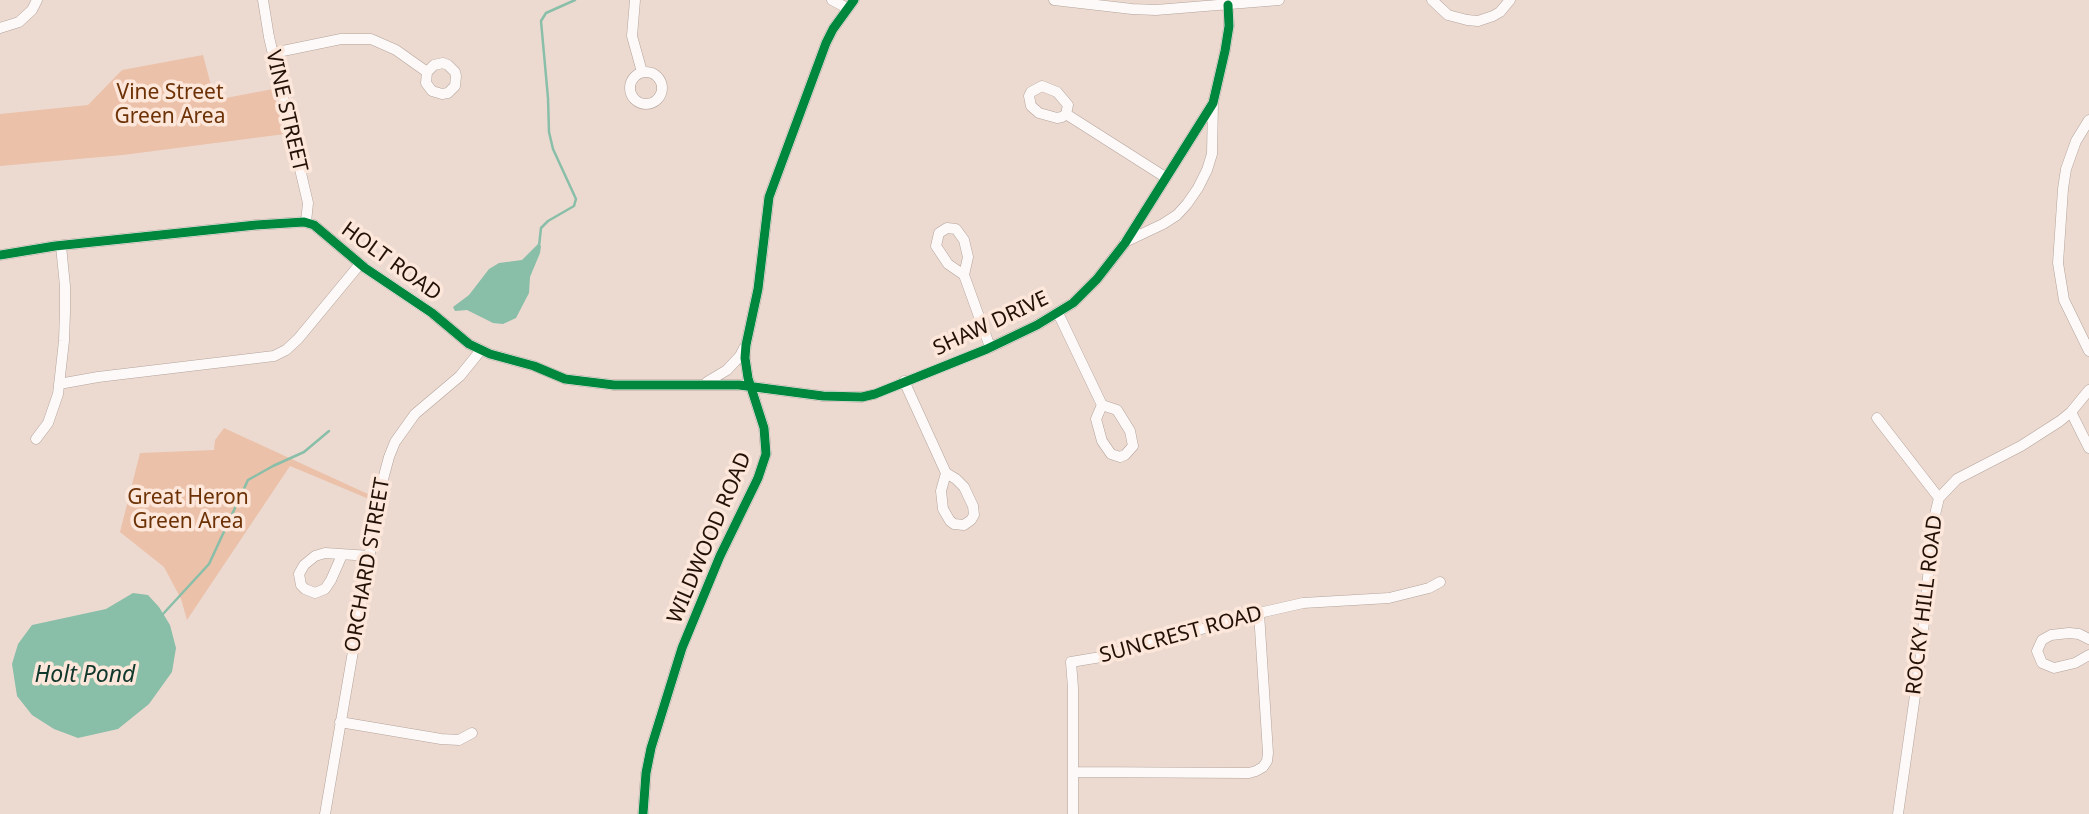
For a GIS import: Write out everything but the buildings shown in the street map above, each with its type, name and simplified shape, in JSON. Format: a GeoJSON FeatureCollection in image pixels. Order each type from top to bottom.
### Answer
{"type":"FeatureCollection","features":[{"type":"Feature","properties":{"kind":"street"},"geometry":{"type":"LineString","coordinates":[[0,28],[26,17],[37,0]]}},
{"type":"Feature","properties":{"kind":"street","name":"VINE STREET"},"geometry":{"type":"LineString","coordinates":[[263,0],[308,203],[306,222]]}},
{"type":"Feature","properties":{"kind":"street"},"geometry":{"type":"LineString","coordinates":[[635,0],[632,36],[642,72]]}},
{"type":"Feature","properties":{"kind":"street"},"geometry":{"type":"LineString","coordinates":[[832,0],[850,4]]}},
{"type":"Feature","properties":{"kind":"street"},"geometry":{"type":"LineString","coordinates":[[1054,0],[1156,10],[1279,0]]}},
{"type":"Feature","properties":{"kind":"street"},"geometry":{"type":"LineString","coordinates":[[1432,0],[1448,15],[1457,19],[1478,21],[1500,12],[1510,0]]}},
{"type":"Feature","properties":{"kind":"street","name":"WILDWOOD ROAD"},"geometry":{"type":"LineString","coordinates":[[643,814],[651,748],[681,652],[720,556],[764,462],[766,437],[746,367],[746,345],[758,289],[766,211],[772,186],[832,29],[850,4]]}},
{"type":"Feature","properties":{"kind":"street","name":"SHAW DRIVE"},"geometry":{"type":"LineString","coordinates":[[751,386],[822,396],[852,397],[875,394],[990,347],[1073,303],[1113,261],[1213,103],[1226,51],[1228,5]]}},
{"type":"Feature","properties":{"kind":"street"},"geometry":{"type":"LineString","coordinates":[[273,52],[341,39],[371,39],[396,50],[427,72]]}},
{"type":"Feature","properties":{"kind":"street"},"geometry":{"type":"LineString","coordinates":[[1125,243],[1177,215],[1198,188],[1212,154],[1213,103]]}},
{"type":"Feature","properties":{"kind":"street"},"geometry":{"type":"LineString","coordinates":[[1066,114],[1165,177]]}},
{"type":"Feature","properties":{"kind":"street"},"geometry":{"type":"LineString","coordinates":[[2089,120],[2072,151],[2064,179],[2057,263],[2064,300],[2089,351]]}},
{"type":"Feature","properties":{"kind":"street"},"geometry":{"type":"LineString","coordinates":[[0,255],[61,246],[306,222]]}},
{"type":"Feature","properties":{"kind":"street","name":"HOLT ROAD"},"geometry":{"type":"LineString","coordinates":[[306,222],[314,225],[360,264],[432,313],[481,351],[521,361],[575,382],[751,386]]}},
{"type":"Feature","properties":{"kind":"street"},"geometry":{"type":"LineString","coordinates":[[964,275],[948,264],[936,246],[939,233],[947,228],[960,232],[966,246],[968,257],[964,275],[990,347]]}},
{"type":"Feature","properties":{"kind":"street"},"geometry":{"type":"LineString","coordinates":[[36,439],[48,423],[58,394],[65,299],[61,246]]}},
{"type":"Feature","properties":{"kind":"street"},"geometry":{"type":"LineString","coordinates":[[59,384],[274,356],[298,339],[360,264]]}},
{"type":"Feature","properties":{"kind":"street"},"geometry":{"type":"LineString","coordinates":[[1058,313],[1102,405],[1117,410],[1130,431],[1133,446],[1125,455],[1120,457],[1111,454],[1102,441],[1096,419],[1102,405]]}},
{"type":"Feature","properties":{"kind":"street"},"geometry":{"type":"LineString","coordinates":[[701,384],[719,377],[740,356],[746,345]]}},
{"type":"Feature","properties":{"kind":"street","name":"ORCHARD STREET"},"geometry":{"type":"LineString","coordinates":[[325,814],[382,483],[395,442],[415,414],[460,376],[481,351]]}},
{"type":"Feature","properties":{"kind":"street"},"geometry":{"type":"LineString","coordinates":[[904,381],[946,473],[964,487],[973,506],[974,515],[964,525],[950,521],[943,509],[941,491],[946,473]]}},
{"type":"Feature","properties":{"kind":"street","name":"ROCKY HILL ROAD"},"geometry":{"type":"LineString","coordinates":[[1898,814],[1920,654],[1933,523],[1939,498],[1957,479],[2021,446],[2071,412],[2089,390]]}},
{"type":"Feature","properties":{"kind":"street"},"geometry":{"type":"LineString","coordinates":[[2071,412],[2089,448]]}},
{"type":"Feature","properties":{"kind":"street"},"geometry":{"type":"LineString","coordinates":[[1877,418],[1939,498]]}},
{"type":"Feature","properties":{"kind":"street"},"geometry":{"type":"LineString","coordinates":[[342,555],[325,589],[315,593],[301,585],[301,569],[311,559],[325,553],[369,556]]}},
{"type":"Feature","properties":{"kind":"street","name":"SUNCREST ROAD"},"geometry":{"type":"LineString","coordinates":[[1073,814],[1071,662],[1101,657],[1259,612],[1303,603],[1389,598],[1421,591],[1440,582]]}},
{"type":"Feature","properties":{"kind":"street"},"geometry":{"type":"LineString","coordinates":[[1073,772],[1249,772],[1263,766],[1268,753],[1259,612]]}},
{"type":"Feature","properties":{"kind":"street"},"geometry":{"type":"LineString","coordinates":[[2089,639],[2079,634],[2051,635],[2044,637],[2037,651],[2042,663],[2050,668],[2068,666],[2089,655]]}},
{"type":"Feature","properties":{"kind":"street"},"geometry":{"type":"LineString","coordinates":[[340,722],[449,740],[459,740],[472,733]]}},
{"type":"Feature","properties":{"kind":"green space","name":"Vine Street Green Area"},"geometry":{"type":"Polygon","coordinates":[[[203,55],[215,100],[273,89],[285,134],[123,155],[0,166],[0,114],[88,105],[122,70],[203,55]]]}},
{"type":"Feature","properties":{"kind":"green space","name":"Great Heron Green Area"},"geometry":{"type":"Polygon","coordinates":[[[224,428],[370,495],[369,499],[290,466],[187,620],[181,599],[164,567],[120,532],[140,453],[214,450],[215,440],[224,428]]]}},
{"type":"Feature","properties":{"kind":"water"},"geometry":{"type":"Polygon","coordinates":[[[538,244],[541,246],[540,253],[530,277],[529,293],[516,318],[503,324],[493,323],[467,310],[455,311],[453,307],[469,295],[489,269],[499,263],[522,260],[538,244]]]}},
{"type":"Feature","properties":{"kind":"water","name":"Holt Pond"},"geometry":{"type":"Polygon","coordinates":[[[133,593],[148,595],[159,607],[170,625],[176,648],[172,672],[149,704],[118,729],[78,738],[54,729],[32,715],[17,696],[12,664],[18,644],[32,625],[106,609],[133,593]]]}},
{"type":"Feature","properties":{"kind":"waterway"},"geometry":{"type":"LineString","coordinates":[[539,246],[541,228],[574,206],[576,199],[553,149],[549,132],[541,21],[546,13],[575,0]]}},
{"type":"Feature","properties":{"kind":"waterway"},"geometry":{"type":"LineString","coordinates":[[163,614],[209,564],[248,480],[304,452],[329,431]]}},
{"type":"Feature","properties":{"kind":"cycle path"},"geometry":{"type":"LineString","coordinates":[[643,814],[651,748],[682,648],[720,556],[758,478],[766,454],[764,428],[748,378],[745,358],[758,289],[769,197],[826,43],[854,0]]}},
{"type":"Feature","properties":{"kind":"cycle path"},"geometry":{"type":"LineString","coordinates":[[0,255],[55,246],[304,222],[314,225],[365,268],[432,313],[469,344],[490,354],[534,366],[565,379],[614,385],[739,385],[823,396],[862,397],[987,349],[1037,325],[1073,303],[1097,279],[1125,243],[1213,103],[1229,26],[1228,5]]}}]}
